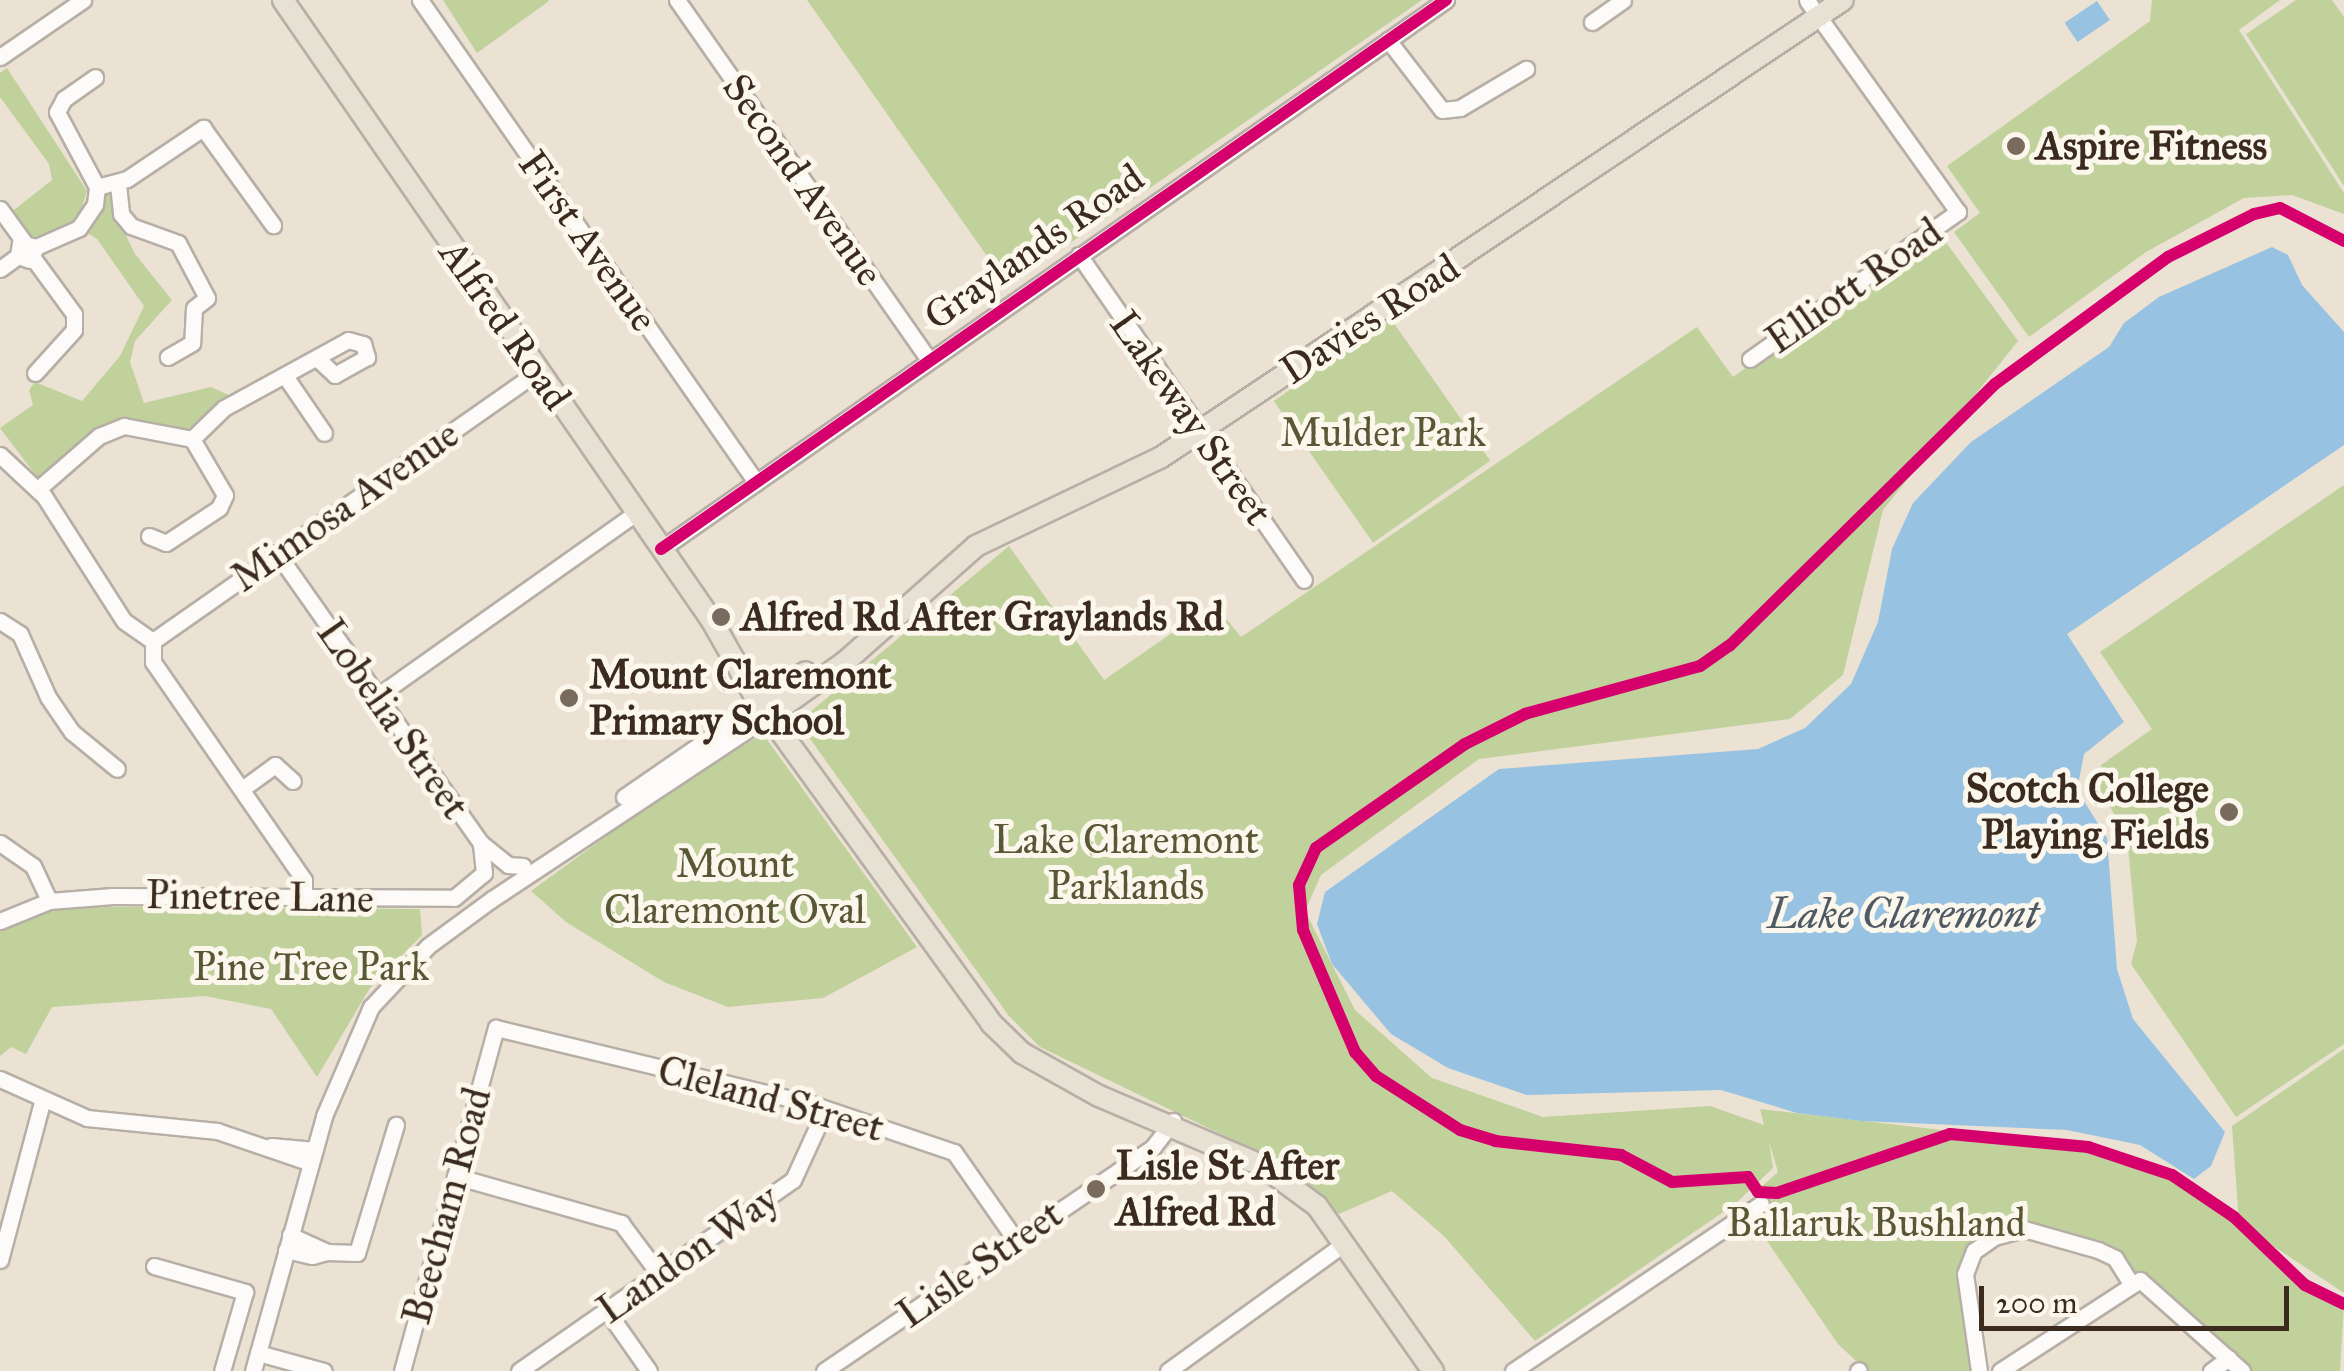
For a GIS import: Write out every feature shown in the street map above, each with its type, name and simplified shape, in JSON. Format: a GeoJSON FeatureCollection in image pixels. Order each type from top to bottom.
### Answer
{"type":"FeatureCollection","features":[{"type":"Feature","properties":{"kind":"main road","name":"Alfred Road"},"geometry":{"type":"LineString","coordinates":[[270,0],[299,30]]}},
{"type":"Feature","properties":{"kind":"main road","name":"Alfred Road"},"geometry":{"type":"LineString","coordinates":[[283,0],[299,30],[991,1024],[1022,1053],[1061,1074],[1270,1170],[1298,1187],[1348,1247],[1433,1371]]}},
{"type":"Feature","properties":{"kind":"main road","name":"Davies Road"},"geometry":{"type":"LineString","coordinates":[[770,706],[852,650],[976,546],[1128,477],[1440,276],[1781,38],[1817,7],[1843,0]]}},
{"type":"Feature","properties":{"kind":"street"},"geometry":{"type":"LineString","coordinates":[[0,57],[83,0]]}},
{"type":"Feature","properties":{"kind":"street","name":"First Avenue"},"geometry":{"type":"LineString","coordinates":[[420,0],[756,482]]}},
{"type":"Feature","properties":{"kind":"street","name":"Second Avenue"},"geometry":{"type":"LineString","coordinates":[[676,0],[929,360]]}},
{"type":"Feature","properties":{"kind":"street","name":"Graylands Road"},"geometry":{"type":"LineString","coordinates":[[660,550],[1446,0]]}},
{"type":"Feature","properties":{"kind":"street"},"geometry":{"type":"LineString","coordinates":[[1592,22],[1623,0]]}},
{"type":"Feature","properties":{"kind":"street","name":"Elliott Road"},"geometry":{"type":"LineString","coordinates":[[1750,359],[1958,212],[1817,7]]}},
{"type":"Feature","properties":{"kind":"street"},"geometry":{"type":"LineString","coordinates":[[1388,40],[1442,110],[1460,108],[1526,68]]}},
{"type":"Feature","properties":{"kind":"street"},"geometry":{"type":"LineString","coordinates":[[95,77],[64,99],[57,112],[97,187]]}},
{"type":"Feature","properties":{"kind":"street"},"geometry":{"type":"LineString","coordinates":[[97,187],[118,184],[203,128],[274,225]]}},
{"type":"Feature","properties":{"kind":"street"},"geometry":{"type":"LineString","coordinates":[[118,184],[121,214],[131,226],[178,243],[207,298],[194,308],[192,344],[168,357]]}},
{"type":"Feature","properties":{"kind":"street"},"geometry":{"type":"LineString","coordinates":[[0,269],[28,251],[79,228],[97,187]]}},
{"type":"Feature","properties":{"kind":"street"},"geometry":{"type":"LineString","coordinates":[[0,209],[74,314],[74,330],[35,373]]}},
{"type":"Feature","properties":{"kind":"street","name":"Lakeway Street"},"geometry":{"type":"LineString","coordinates":[[1079,255],[1304,580]]}},
{"type":"Feature","properties":{"kind":"street"},"geometry":{"type":"LineString","coordinates":[[192,438],[224,408],[316,358]]}},
{"type":"Feature","properties":{"kind":"street","name":"Mimosa Avenue"},"geometry":{"type":"LineString","coordinates":[[153,641],[538,371]]}},
{"type":"Feature","properties":{"kind":"street"},"geometry":{"type":"LineString","coordinates":[[285,376],[324,434]]}},
{"type":"Feature","properties":{"kind":"street"},"geometry":{"type":"LineString","coordinates":[[38,489],[99,436],[124,426],[192,438]]}},
{"type":"Feature","properties":{"kind":"street"},"geometry":{"type":"LineString","coordinates":[[149,536],[166,543],[218,508],[224,495],[192,438]]}},
{"type":"Feature","properties":{"kind":"street"},"geometry":{"type":"LineString","coordinates":[[0,455],[38,489],[124,621],[153,641],[153,662],[304,880],[304,896]]}},
{"type":"Feature","properties":{"kind":"street"},"geometry":{"type":"LineString","coordinates":[[376,697],[636,514]]}},
{"type":"Feature","properties":{"kind":"street","name":"Lobelia Street"},"geometry":{"type":"LineString","coordinates":[[276,552],[481,843],[508,866],[530,865]]}},
{"type":"Feature","properties":{"kind":"street"},"geometry":{"type":"LineString","coordinates":[[0,621],[20,634],[48,697],[72,732],[117,769]]}},
{"type":"Feature","properties":{"kind":"street"},"geometry":{"type":"LineString","coordinates":[[253,1371],[334,1086],[372,1007],[462,910],[770,706]]}},
{"type":"Feature","properties":{"kind":"street"},"geometry":{"type":"LineString","coordinates":[[270,747],[275,764],[293,781]]}},
{"type":"Feature","properties":{"kind":"street"},"geometry":{"type":"LineString","coordinates":[[242,789],[275,764]]}},
{"type":"Feature","properties":{"kind":"street","name":"Pinetree Lane"},"geometry":{"type":"LineString","coordinates":[[0,921],[49,902],[304,896],[454,898],[484,873],[481,843]]}},
{"type":"Feature","properties":{"kind":"street"},"geometry":{"type":"LineString","coordinates":[[0,844],[34,866],[49,902]]}},
{"type":"Feature","properties":{"kind":"street","name":"Cleland Street"},"geometry":{"type":"LineString","coordinates":[[492,1041],[496,1028],[825,1110],[954,1152],[1015,1240]]}},
{"type":"Feature","properties":{"kind":"street","name":"Beecham Road"},"geometry":{"type":"LineString","coordinates":[[402,1371],[492,1041]]}},
{"type":"Feature","properties":{"kind":"street"},"geometry":{"type":"LineString","coordinates":[[0,1080],[42,1102],[112,1123],[200,1128],[313,1157]]}},
{"type":"Feature","properties":{"kind":"street"},"geometry":{"type":"LineString","coordinates":[[0,1260],[42,1102]]}},
{"type":"Feature","properties":{"kind":"street","name":"Landon Way"},"geometry":{"type":"LineString","coordinates":[[518,1371],[793,1180],[825,1110]]}},
{"type":"Feature","properties":{"kind":"street","name":"Lisle Street"},"geometry":{"type":"LineString","coordinates":[[824,1371],[1136,1157],[1164,1123]]}},
{"type":"Feature","properties":{"kind":"street"},"geometry":{"type":"LineString","coordinates":[[288,1242],[350,1256],[360,1250],[396,1125]]}},
{"type":"Feature","properties":{"kind":"street"},"geometry":{"type":"LineString","coordinates":[[455,1176],[621,1222],[659,1274]]}},
{"type":"Feature","properties":{"kind":"street"},"geometry":{"type":"LineString","coordinates":[[1513,1371],[1761,1204]]}},
{"type":"Feature","properties":{"kind":"street"},"geometry":{"type":"LineString","coordinates":[[1980,1371],[1972,1358],[1966,1274],[1974,1250],[1994,1238],[2024,1229],[2098,1250],[2116,1258],[2130,1282]]}},
{"type":"Feature","properties":{"kind":"street"},"geometry":{"type":"LineString","coordinates":[[1168,1371],[1348,1247]]}},
{"type":"Feature","properties":{"kind":"street"},"geometry":{"type":"LineString","coordinates":[[154,1266],[245,1292],[222,1371]]}},
{"type":"Feature","properties":{"kind":"street"},"geometry":{"type":"LineString","coordinates":[[2000,1371],[2130,1282],[2152,1286],[2242,1371]]}},
{"type":"Feature","properties":{"kind":"street"},"geometry":{"type":"LineString","coordinates":[[607,1311],[649,1371]]}},
{"type":"Feature","properties":{"kind":"street"},"geometry":{"type":"LineString","coordinates":[[258,1352],[324,1371]]}},
{"type":"Feature","properties":{"kind":"street"},"geometry":{"type":"LineString","coordinates":[[2211,1371],[2229,1358]]}},
{"type":"Feature","properties":{"kind":"green space"},"geometry":{"type":"Polygon","coordinates":[[[443,0],[548,0],[549,1],[477,53],[443,0]]]}},
{"type":"Feature","properties":{"kind":"green space"},"geometry":{"type":"Polygon","coordinates":[[[807,0],[1422,0],[1008,286],[807,0]]]}},
{"type":"Feature","properties":{"kind":"green space"},"geometry":{"type":"Polygon","coordinates":[[[2152,0],[2280,0],[2239,30],[2344,193],[2344,214],[2292,195],[2244,198],[2146,252],[2029,337],[1954,232],[1980,213],[1947,166],[2150,21],[2152,0]]]}},
{"type":"Feature","properties":{"kind":"green space"},"geometry":{"type":"Polygon","coordinates":[[[2296,0],[2332,0],[2344,17],[2344,186],[2246,34],[2296,0]]]}},
{"type":"Feature","properties":{"kind":"green space"},"geometry":{"type":"Polygon","coordinates":[[[7,68],[87,191],[76,225],[40,245],[25,237],[10,213],[52,180],[49,164],[0,97],[0,73],[7,68]]]}},
{"type":"Feature","properties":{"kind":"green space"},"geometry":{"type":"Polygon","coordinates":[[[114,189],[116,215],[135,254],[172,300],[135,341],[130,362],[144,403],[211,387],[231,396],[185,431],[118,421],[38,478],[0,428],[33,405],[29,390],[35,382],[82,401],[120,356],[144,306],[97,239],[84,231],[100,191],[114,189]]]}},
{"type":"Feature","properties":{"kind":"green space","name":"Lake Claremont Parklands"},"geometry":{"type":"Polygon","coordinates":[[[1937,230],[2018,341],[1883,510],[1843,675],[1790,719],[1479,759],[1321,875],[1305,911],[1355,1010],[1432,1078],[1543,1117],[1710,1106],[1764,1125],[1760,1109],[2088,1147],[2172,1175],[2239,1223],[2232,1126],[2344,1049],[2344,1293],[2240,1224],[2305,1285],[2344,1304],[2340,1371],[2242,1371],[2115,1258],[2008,1230],[1968,1261],[1981,1371],[1867,1371],[1838,1344],[1758,1228],[1771,1211],[1771,1200],[1760,1188],[1778,1172],[1769,1141],[1773,1168],[1735,1204],[1535,1341],[1444,1236],[1392,1191],[1339,1214],[1289,1167],[1040,1047],[1009,1016],[798,722],[1009,546],[1104,680],[1214,604],[1241,637],[1697,327],[1733,377],[1937,230]]]}},
{"type":"Feature","properties":{"kind":"green space","name":"Mulder Park"},"geometry":{"type":"Polygon","coordinates":[[[1391,319],[1490,461],[1373,543],[1274,401],[1391,319]]]}},
{"type":"Feature","properties":{"kind":"green space","name":"Scotch College Playing Fields"},"geometry":{"type":"Polygon","coordinates":[[[2344,485],[2344,1044],[2236,1117],[2131,964],[2137,941],[2127,836],[2099,788],[2101,765],[2152,729],[2100,652],[2344,485]]]}},
{"type":"Feature","properties":{"kind":"green space","name":"Mount Claremont Oval"},"geometry":{"type":"Polygon","coordinates":[[[763,734],[917,947],[823,998],[728,1007],[664,982],[566,922],[531,891],[685,779],[763,734]]]}},
{"type":"Feature","properties":{"kind":"green space","name":"Pine Tree Park"},"geometry":{"type":"Polygon","coordinates":[[[37,906],[420,909],[422,935],[370,988],[317,1077],[271,1009],[205,996],[52,1007],[26,1054],[11,1047],[0,1056],[0,930],[37,906]]]}},
{"type":"Feature","properties":{"kind":"water"},"geometry":{"type":"Polygon","coordinates":[[[2097,1],[2110,20],[2078,42],[2065,23],[2097,1]]]}},
{"type":"Feature","properties":{"kind":"water","name":"Lake Claremont"},"geometry":{"type":"Polygon","coordinates":[[[2272,247],[2288,255],[2302,285],[2344,332],[2344,445],[2067,634],[2124,722],[2084,754],[2077,790],[2107,838],[2117,969],[2133,1019],[2225,1132],[2211,1166],[2194,1179],[2140,1145],[2067,1130],[1862,1121],[1797,1113],[1721,1090],[1527,1095],[1448,1068],[1391,1034],[1332,964],[1317,924],[1325,892],[1499,769],[1758,749],[1805,728],[1851,684],[1878,622],[1892,549],[1913,503],[1971,442],[2109,347],[2124,323],[2159,297],[2272,247]]]}},
{"type":"Feature","properties":{"kind":"cycle path"},"geometry":{"type":"LineString","coordinates":[[661,549],[1446,0]]}},
{"type":"Feature","properties":{"kind":"cycle path"},"geometry":{"type":"LineString","coordinates":[[2344,241],[2280,208],[2254,214],[2168,257],[1995,384],[1730,645],[1700,666],[1525,714],[1465,744],[1316,848],[1299,885],[1303,930],[1355,1052],[1376,1076],[1460,1130],[1495,1141],[1621,1155],[1672,1182],[1748,1177],[1758,1192],[1777,1193],[1950,1134],[2088,1147],[2172,1175],[2234,1217],[2305,1285],[2344,1304]]}},
{"type":"Feature","properties":{"kind":"place","name":"Aspire Fitness"},"geometry":{"type":"Point","coordinates":[2016,146]}},
{"type":"Feature","properties":{"kind":"place","name":"Alfred Rd After Graylands Rd"},"geometry":{"type":"Point","coordinates":[721,617]}},
{"type":"Feature","properties":{"kind":"place","name":"Mount Claremont Primary School"},"geometry":{"type":"Point","coordinates":[569,698]}},
{"type":"Feature","properties":{"kind":"place","name":"Scotch College Playing Fields"},"geometry":{"type":"Point","coordinates":[2229,812]}},
{"type":"Feature","properties":{"kind":"place","name":"Lisle St After Alfred Rd"},"geometry":{"type":"Point","coordinates":[1096,1189]}},
{"type":"Feature","properties":{"kind":"park label","name":"Ballaruk Bushland"},"geometry":{"type":"Point","coordinates":[1876,1223]}}]}
